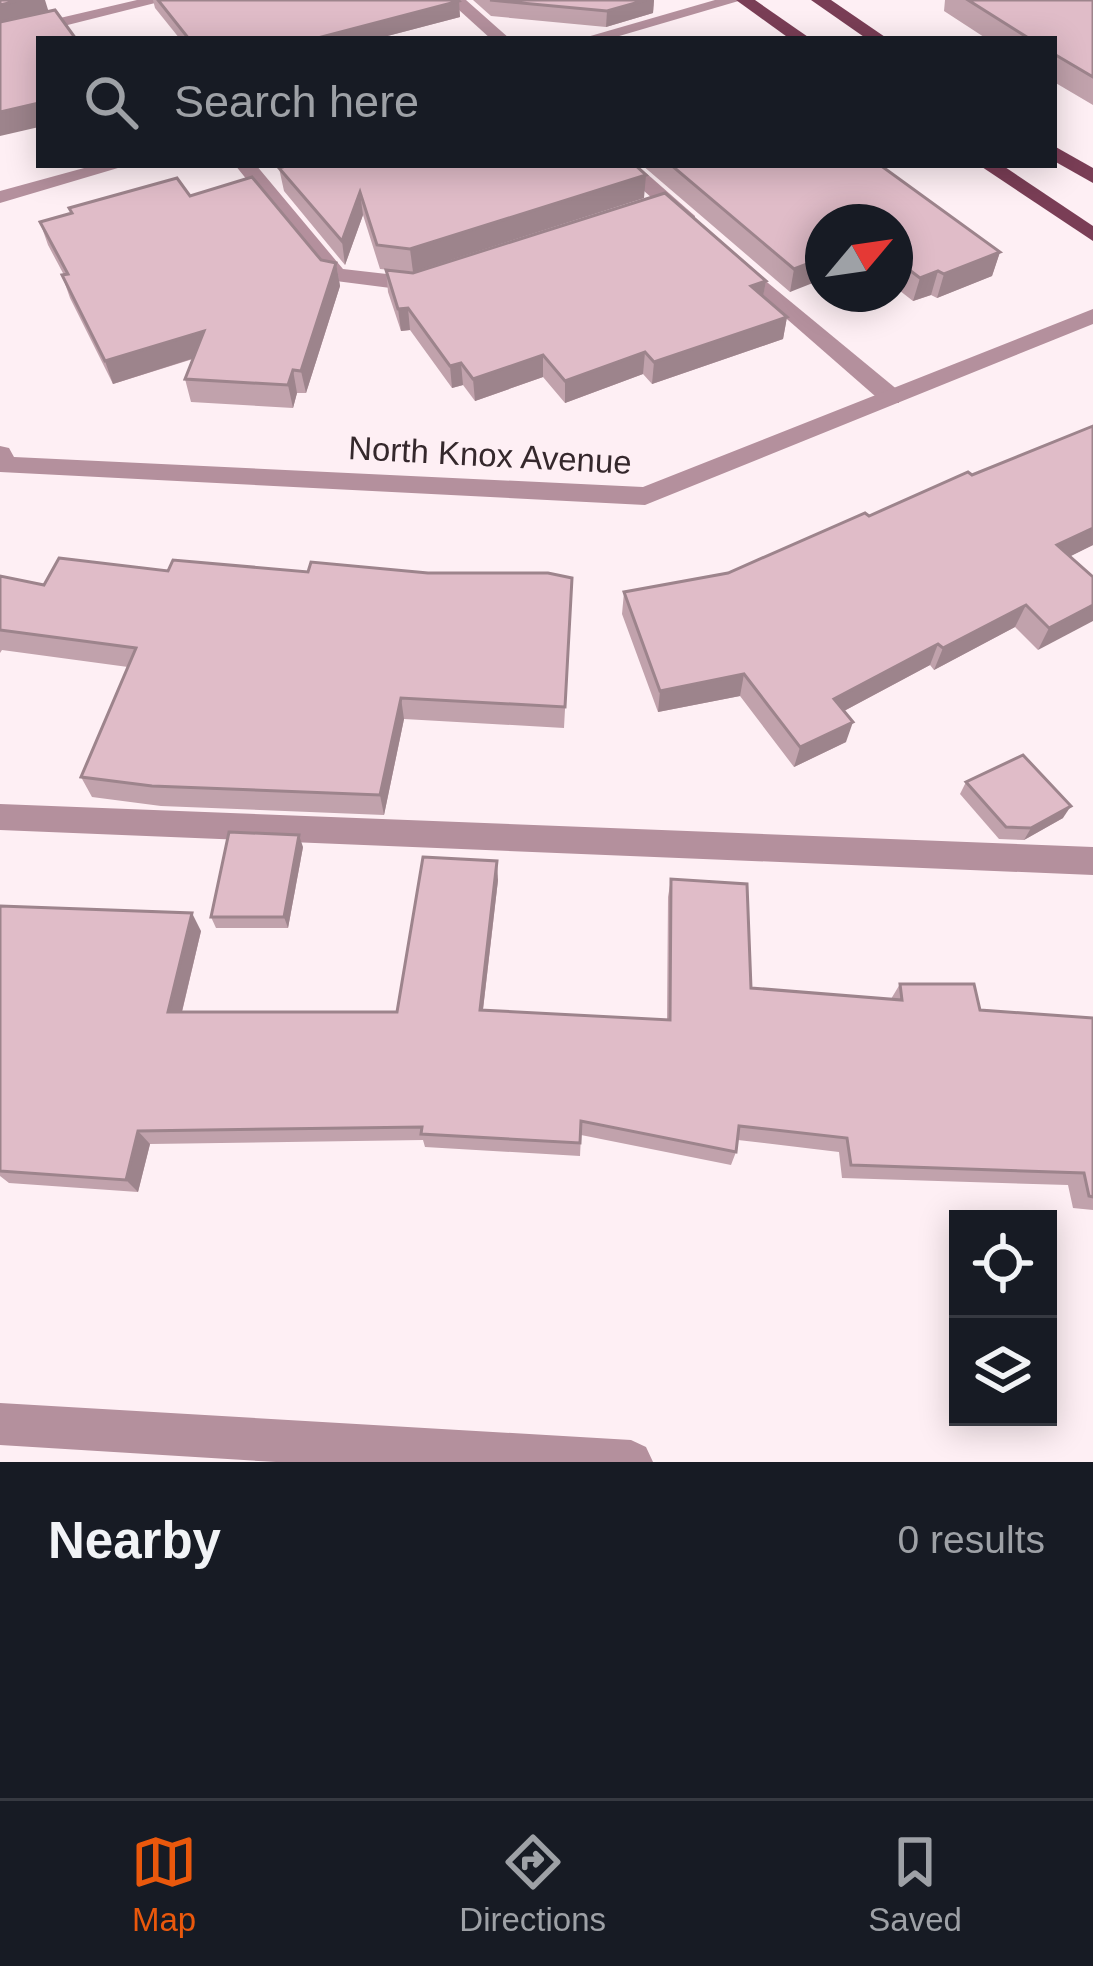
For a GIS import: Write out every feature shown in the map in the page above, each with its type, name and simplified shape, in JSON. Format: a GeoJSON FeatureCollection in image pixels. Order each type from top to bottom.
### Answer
{"type":"FeatureCollection","features":[{"type":"Feature","properties":{"kind":"main road"},"geometry":{"type":"LineString","coordinates":[[744,0],[798,36]]}},
{"type":"Feature","properties":{"kind":"main road"},"geometry":{"type":"LineString","coordinates":[[819,0],[874,36]]}},
{"type":"Feature","properties":{"kind":"main road"},"geometry":{"type":"LineString","coordinates":[[1057,154],[1093,177]]}},
{"type":"Feature","properties":{"kind":"main road"},"geometry":{"type":"LineString","coordinates":[[992,168],[1093,236]]}},
{"type":"Feature","properties":{"kind":"street"},"geometry":{"type":"LineString","coordinates":[[0,37],[159,0]]}},
{"type":"Feature","properties":{"kind":"street"},"geometry":{"type":"LineString","coordinates":[[455,0],[497,36]]}},
{"type":"Feature","properties":{"kind":"street"},"geometry":{"type":"LineString","coordinates":[[600,36],[734,0]]}},
{"type":"Feature","properties":{"kind":"street"},"geometry":{"type":"LineString","coordinates":[[0,197],[107,168]]}},
{"type":"Feature","properties":{"kind":"street"},"geometry":{"type":"LineString","coordinates":[[247,168],[336,275],[414,284],[456,270]]}},
{"type":"Feature","properties":{"kind":"street"},"geometry":{"type":"LineString","coordinates":[[627,168],[657,205],[711,240],[891,397]]}},
{"type":"Feature","properties":{"kind":"street","name":"North Knox Avenue"},"geometry":{"type":"LineString","coordinates":[[0,454],[5,464],[645,496],[1093,316]]}},
{"type":"Feature","properties":{"kind":"street"},"geometry":{"type":"LineString","coordinates":[[0,817],[1093,861]]}},
{"type":"Feature","properties":{"kind":"street"},"geometry":{"type":"LineString","coordinates":[[0,1424],[632,1462]]}},
{"type":"Feature","properties":{"kind":"building"},"geometry":{"type":"Polygon","coordinates":[[[158,0],[459,1],[325,36],[187,36],[158,0]]]}},
{"type":"Feature","properties":{"kind":"building"},"geometry":{"type":"Polygon","coordinates":[[[490,0],[646,0],[607,11],[490,0]]]}},
{"type":"Feature","properties":{"kind":"building"},"geometry":{"type":"Polygon","coordinates":[[[968,0],[1093,0],[1093,77],[1057,56],[1057,36],[1025,36],[968,0]]]}},
{"type":"Feature","properties":{"kind":"building"},"geometry":{"type":"Polygon","coordinates":[[[55,10],[74,36],[36,36],[36,104],[0,112],[0,22],[55,10]]]}},
{"type":"Feature","properties":{"kind":"building"},"geometry":{"type":"Polygon","coordinates":[[[279,168],[638,168],[646,175],[410,249],[377,245],[360,192],[342,241],[279,168]]]}},
{"type":"Feature","properties":{"kind":"building"},"geometry":{"type":"Polygon","coordinates":[[[675,168],[884,168],[1000,252],[944,274],[938,271],[920,278],[913,273],[913,204],[805,204],[805,265],[794,269],[675,168]]]}},
{"type":"Feature","properties":{"kind":"building"},"geometry":{"type":"Polygon","coordinates":[[[252,177],[321,260],[336,263],[301,371],[293,370],[288,385],[185,379],[204,331],[105,361],[40,222],[72,213],[69,208],[177,178],[190,196],[252,177]]]}},
{"type":"Feature","properties":{"kind":"building"},"geometry":{"type":"Polygon","coordinates":[[[665,193],[766,281],[751,286],[787,317],[654,362],[645,352],[565,381],[543,355],[473,379],[461,363],[450,366],[408,308],[398,309],[386,270],[413,273],[665,193]]]}},
{"type":"Feature","properties":{"kind":"building"},"geometry":{"type":"Polygon","coordinates":[[[1093,426],[1093,528],[1057,545],[1093,577],[1093,605],[1049,628],[1026,605],[943,648],[938,644],[834,699],[853,722],[800,747],[744,674],[660,691],[624,592],[728,573],[865,513],[869,516],[968,472],[972,475],[1093,426]]]}},
{"type":"Feature","properties":{"kind":"building"},"geometry":{"type":"Polygon","coordinates":[[[59,558],[168,571],[173,560],[308,572],[311,562],[428,573],[548,573],[572,578],[565,707],[401,698],[380,795],[152,786],[81,777],[136,648],[0,630],[0,576],[44,585],[59,558]]]}},
{"type":"Feature","properties":{"kind":"building"},"geometry":{"type":"Polygon","coordinates":[[[1023,755],[1071,806],[1031,828],[1006,827],[966,782],[1023,755]]]}},
{"type":"Feature","properties":{"kind":"building"},"geometry":{"type":"Polygon","coordinates":[[[229,832],[299,835],[284,917],[211,917],[229,832]]]}},
{"type":"Feature","properties":{"kind":"building"},"geometry":{"type":"Polygon","coordinates":[[[423,857],[497,861],[480,1010],[670,1020],[671,879],[747,884],[751,988],[902,1000],[900,984],[974,984],[980,1010],[1093,1018],[1093,1197],[1084,1173],[851,1165],[847,1138],[739,1126],[736,1152],[581,1121],[580,1143],[421,1134],[422,1127],[138,1131],[126,1180],[0,1171],[0,906],[192,913],[168,1012],[397,1012],[423,857]]]}}]}
